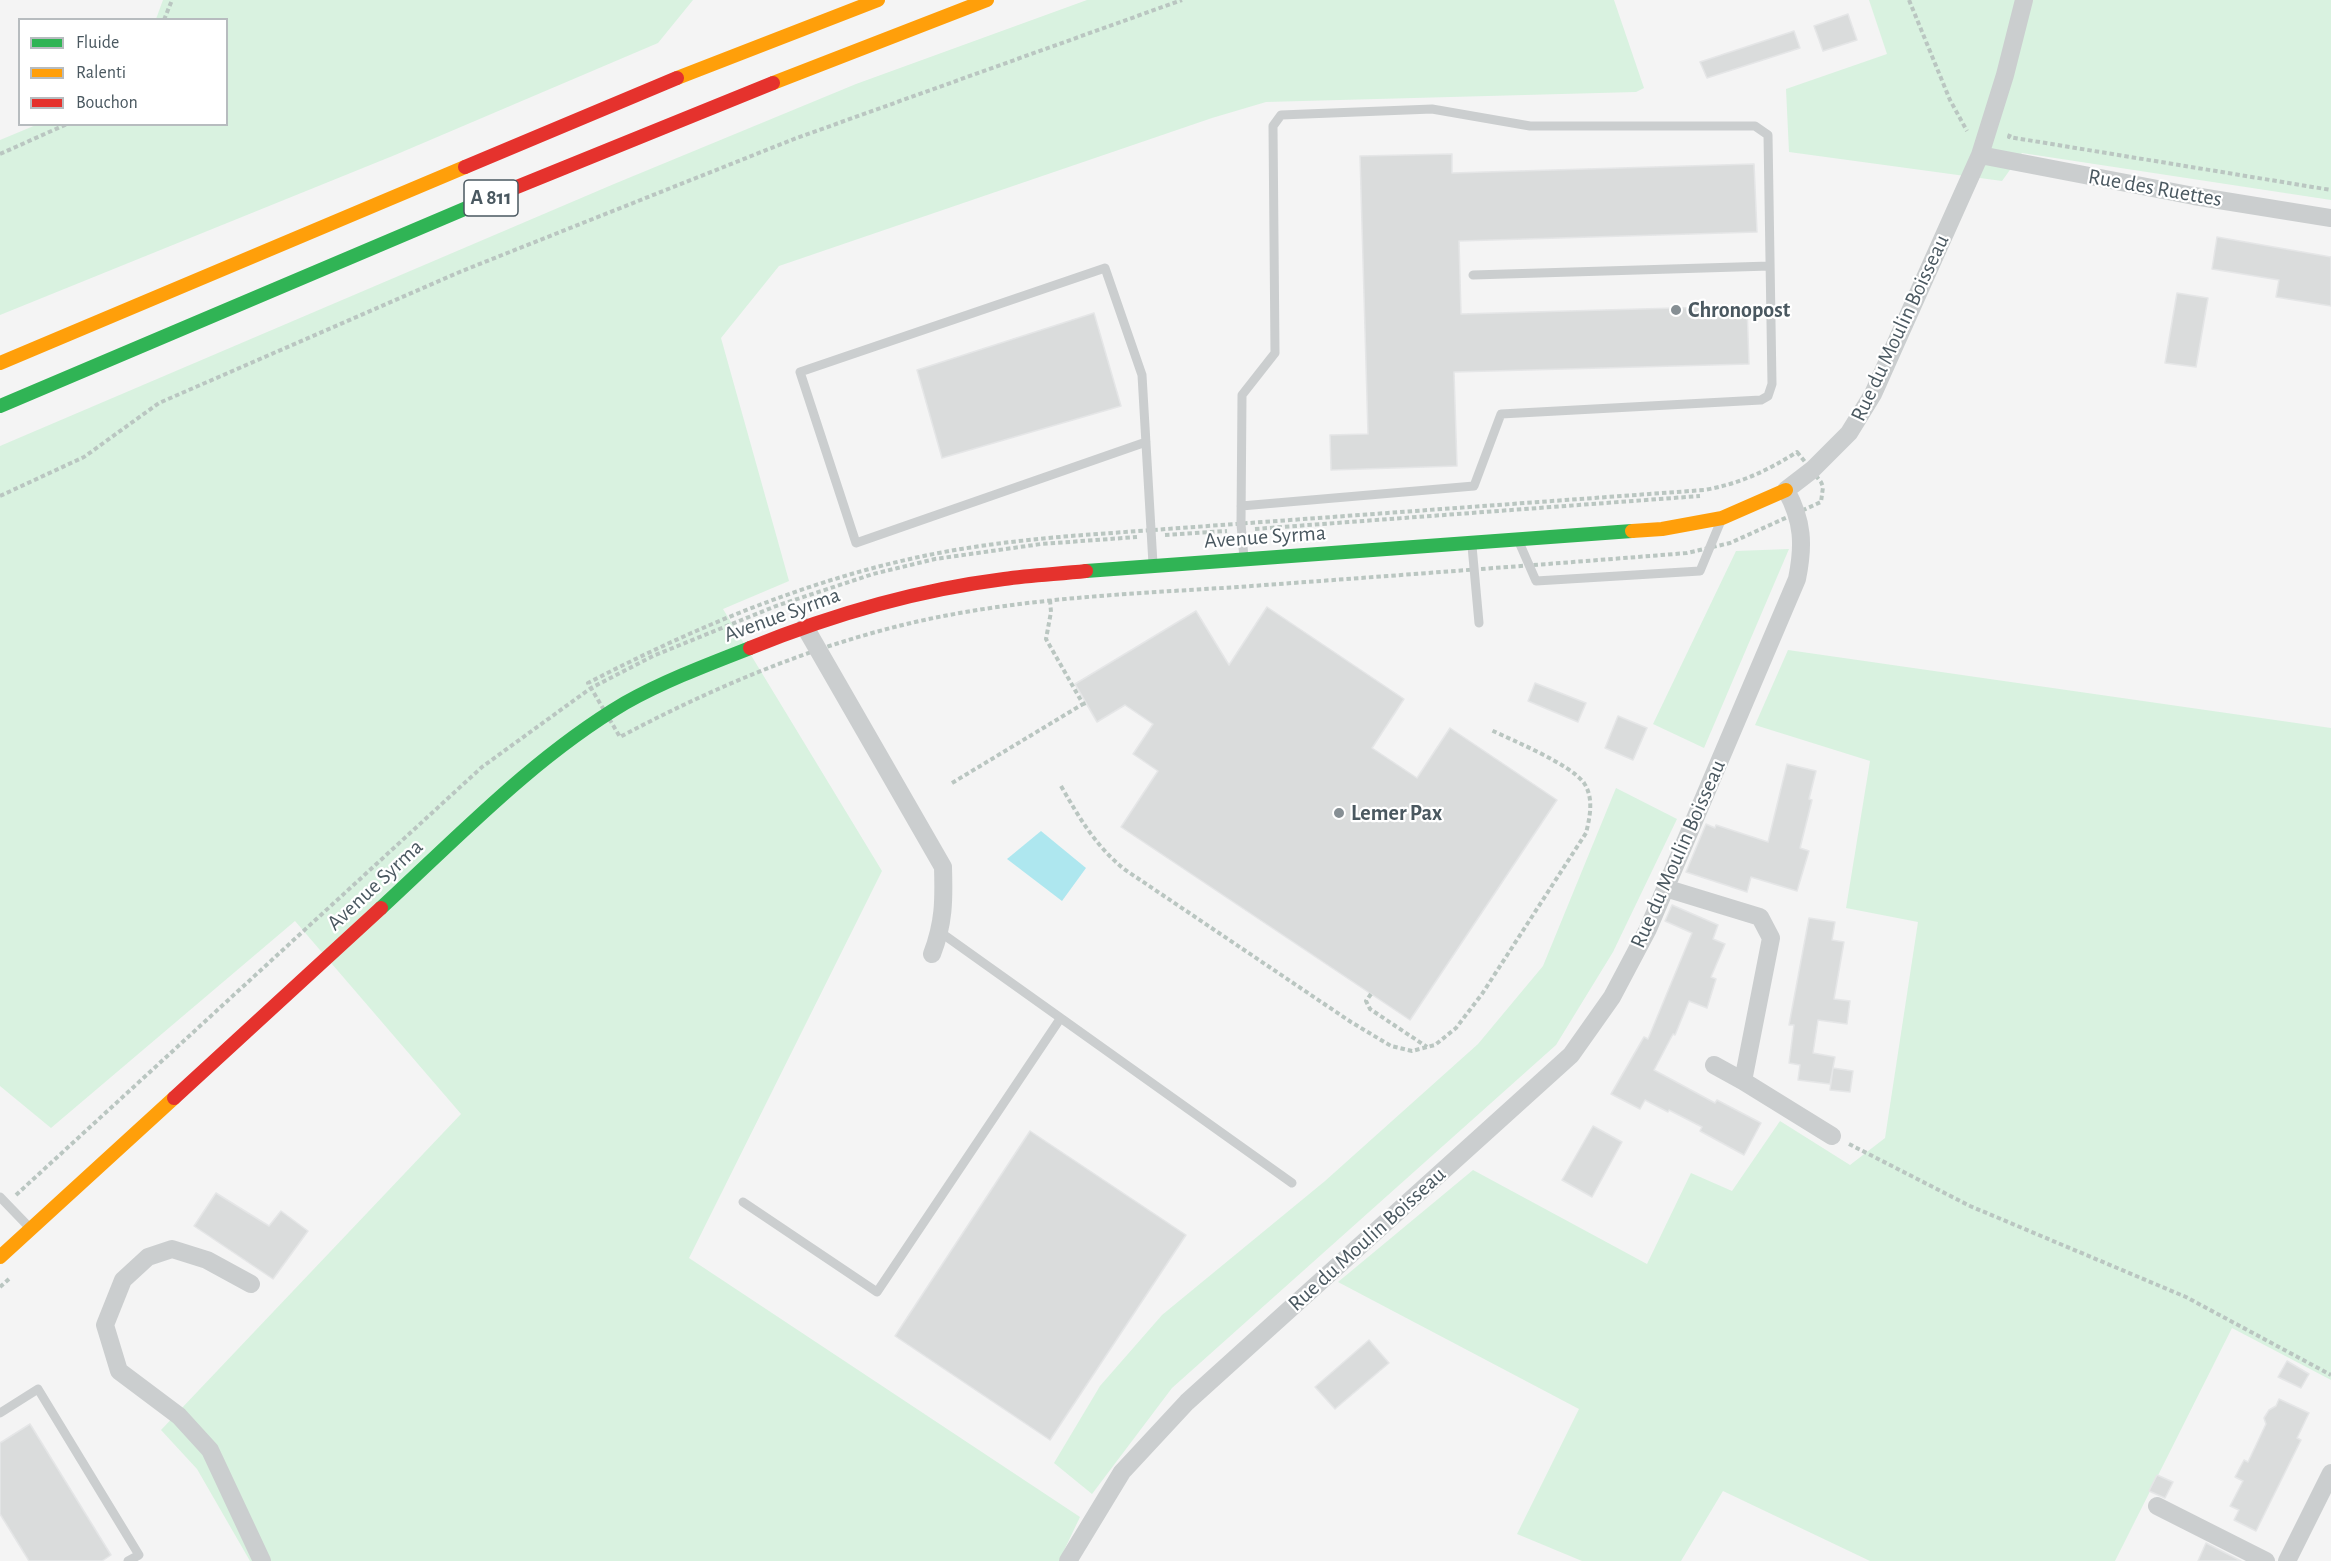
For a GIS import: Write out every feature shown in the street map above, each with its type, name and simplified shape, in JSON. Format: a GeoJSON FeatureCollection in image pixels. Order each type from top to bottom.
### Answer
{"type":"FeatureCollection","features":[{"type":"Feature","properties":{"kind":"main road","name":"A 811"},"geometry":{"type":"LineString","coordinates":[[0,363],[452,171],[682,76],[878,0]]}},
{"type":"Feature","properties":{"kind":"main road","name":"A 811"},"geometry":{"type":"LineString","coordinates":[[0,406],[598,153],[802,70],[987,0]]}},
{"type":"Feature","properties":{"kind":"main road","name":"Avenue Syrma"},"geometry":{"type":"LineString","coordinates":[[0,1257],[542,760],[626,703],[700,668],[866,606],[1003,579],[1662,529],[1722,518],[1786,490]]}},
{"type":"Feature","properties":{"kind":"street","name":"Rue du Moulin Boisseau"},"geometry":{"type":"LineString","coordinates":[[1068,1561],[1122,1472],[1187,1402],[1571,1055],[1612,997],[1648,929],[1797,579],[1802,554],[1800,532],[1797,511],[1786,490],[1812,470],[1849,434],[1873,394],[1980,155],[2005,75],[2024,0]]}},
{"type":"Feature","properties":{"kind":"street","name":"Rue des Ruettes"},"geometry":{"type":"LineString","coordinates":[[1980,155],[2194,196],[2331,218]]}},
{"type":"Feature","properties":{"kind":"street"},"geometry":{"type":"LineString","coordinates":[[805,627],[943,867],[944,912],[932,954]]}},
{"type":"Feature","properties":{"kind":"street"},"geometry":{"type":"LineString","coordinates":[[1665,888],[1760,917],[1771,938],[1743,1081]]}},
{"type":"Feature","properties":{"kind":"street"},"geometry":{"type":"LineString","coordinates":[[1714,1065],[1832,1136]]}},
{"type":"Feature","properties":{"kind":"street"},"geometry":{"type":"LineString","coordinates":[[251,1284],[207,1260],[172,1249],[148,1257],[123,1280],[105,1325],[119,1371],[178,1416],[210,1450],[262,1561]]}},
{"type":"Feature","properties":{"kind":"street"},"geometry":{"type":"LineString","coordinates":[[2287,1561],[2331,1473]]}},
{"type":"Feature","properties":{"kind":"street"},"geometry":{"type":"LineString","coordinates":[[2157,1506],[2266,1561]]}},
{"type":"Feature","properties":{"kind":"lane"},"geometry":{"type":"LineString","coordinates":[[1241,506],[1474,486],[1501,414],[1761,400],[1767,396],[1772,384],[1768,135],[1755,126],[1530,126],[1432,109],[1281,115],[1274,126],[1275,353],[1242,395],[1241,506],[1244,560]]}},
{"type":"Feature","properties":{"kind":"lane"},"geometry":{"type":"LineString","coordinates":[[1473,275],[1770,266]]}},
{"type":"Feature","properties":{"kind":"lane"},"geometry":{"type":"LineString","coordinates":[[1146,442],[856,543],[800,372],[1105,268],[1142,375],[1146,442],[1153,566]]}},
{"type":"Feature","properties":{"kind":"lane"},"geometry":{"type":"LineString","coordinates":[[1518,540],[1536,581],[1700,571],[1722,518]]}},
{"type":"Feature","properties":{"kind":"lane"},"geometry":{"type":"LineString","coordinates":[[1472,543],[1479,623]]}},
{"type":"Feature","properties":{"kind":"lane"},"geometry":{"type":"LineString","coordinates":[[940,932],[1292,1183]]}},
{"type":"Feature","properties":{"kind":"lane"},"geometry":{"type":"LineString","coordinates":[[743,1202],[877,1292],[1060,1019]]}},
{"type":"Feature","properties":{"kind":"lane"},"geometry":{"type":"LineString","coordinates":[[0,1197],[31,1228]]}},
{"type":"Feature","properties":{"kind":"lane"},"geometry":{"type":"LineString","coordinates":[[0,1413],[38,1389],[139,1555],[128,1561]]}},
{"type":"Feature","properties":{"kind":"path"},"geometry":{"type":"LineString","coordinates":[[165,18],[172,0]]}},
{"type":"Feature","properties":{"kind":"path"},"geometry":{"type":"LineString","coordinates":[[0,496],[84,457],[159,403],[462,271],[794,139],[1182,0]]}},
{"type":"Feature","properties":{"kind":"path"},"geometry":{"type":"LineString","coordinates":[[1909,0],[1950,100],[1980,155]]}},
{"type":"Feature","properties":{"kind":"path"},"geometry":{"type":"LineString","coordinates":[[2012,125],[2009,137],[2331,190]]}},
{"type":"Feature","properties":{"kind":"path"},"geometry":{"type":"LineString","coordinates":[[0,154],[63,126]]}},
{"type":"Feature","properties":{"kind":"path"},"geometry":{"type":"LineString","coordinates":[[952,783],[1085,704],[1046,639],[1051,612],[1050,600]]}},
{"type":"Feature","properties":{"kind":"path"},"geometry":{"type":"LineString","coordinates":[[1061,786],[1104,853],[1124,869],[1351,1022],[1390,1046],[1412,1051],[1435,1045],[1456,1028],[1482,994],[1586,833],[1590,815],[1590,798],[1584,784],[1572,771],[1491,730]]}},
{"type":"Feature","properties":{"kind":"path"},"geometry":{"type":"LineString","coordinates":[[1371,994],[1366,1001],[1370,1009],[1427,1047]]}},
{"type":"Feature","properties":{"kind":"path"},"geometry":{"type":"LineString","coordinates":[[1832,1136],[1970,1206],[2186,1297],[2331,1375]]}},
{"type":"Feature","properties":{"kind":"green space"},"geometry":{"type":"Polygon","coordinates":[[[163,0],[693,0],[658,43],[395,155],[0,315],[0,140],[34,126],[228,126],[228,18],[156,18],[163,0]]]}},
{"type":"Feature","properties":{"kind":"green space"},"geometry":{"type":"Polygon","coordinates":[[[1087,0],[1614,0],[1644,88],[1636,92],[1266,102],[1212,118],[779,266],[721,338],[789,581],[723,609],[882,871],[689,1258],[1080,1517],[1059,1561],[250,1561],[197,1469],[161,1430],[461,1114],[295,921],[51,1128],[0,1086],[0,446],[614,184],[856,84],[1087,0]]]}},
{"type":"Feature","properties":{"kind":"green space"},"geometry":{"type":"Polygon","coordinates":[[[1869,0],[2331,0],[2331,200],[2022,153],[2002,181],[1789,152],[1786,89],[1887,54],[1869,0]]]}},
{"type":"Feature","properties":{"kind":"green space"},"geometry":{"type":"Polygon","coordinates":[[[1789,549],[1704,748],[1653,724],[1736,551],[1789,549]]]}},
{"type":"Feature","properties":{"kind":"green space"},"geometry":{"type":"Polygon","coordinates":[[[1788,650],[2331,728],[2331,1380],[2232,1328],[2115,1561],[1870,1561],[1723,1491],[1681,1561],[1582,1561],[1517,1534],[1579,1409],[1338,1282],[1473,1170],[1647,1264],[1691,1173],[1732,1191],[1780,1121],[1850,1165],[1885,1138],[1918,922],[1846,908],[1870,761],[1755,725],[1788,650]]]}},
{"type":"Feature","properties":{"kind":"green space"},"geometry":{"type":"Polygon","coordinates":[[[1616,788],[1677,819],[1613,952],[1556,1045],[1172,1388],[1092,1494],[1054,1463],[1100,1386],[1162,1315],[1325,1181],[1478,1044],[1543,966],[1616,788]]]}},
{"type":"Feature","properties":{"kind":"water"},"geometry":{"type":"Polygon","coordinates":[[[1041,831],[1086,868],[1062,901],[1007,859],[1041,831]]]}},
{"type":"Feature","properties":{"kind":"building"},"geometry":{"type":"Polygon","coordinates":[[[1848,14],[1857,40],[1823,51],[1814,26],[1848,14]]]}},
{"type":"Feature","properties":{"kind":"building"},"geometry":{"type":"Polygon","coordinates":[[[1794,31],[1800,48],[1707,78],[1700,62],[1794,31]]]}},
{"type":"Feature","properties":{"kind":"building","name":"Chronopost"},"geometry":{"type":"Polygon","coordinates":[[[1452,154],[1452,173],[1754,164],[1757,232],[1459,241],[1461,314],[1747,306],[1749,364],[1454,372],[1457,466],[1331,470],[1330,435],[1368,434],[1360,156],[1452,154]]]}},
{"type":"Feature","properties":{"kind":"building"},"geometry":{"type":"Polygon","coordinates":[[[2217,237],[2331,257],[2331,306],[2276,297],[2279,280],[2212,269],[2217,237]]]}},
{"type":"Feature","properties":{"kind":"building"},"geometry":{"type":"Polygon","coordinates":[[[2177,293],[2208,298],[2196,367],[2165,363],[2177,293]]]}},
{"type":"Feature","properties":{"kind":"building"},"geometry":{"type":"Polygon","coordinates":[[[1094,313],[1121,406],[942,458],[917,370],[1094,313]]]}},
{"type":"Feature","properties":{"kind":"building","name":"Lemer Pax"},"geometry":{"type":"Polygon","coordinates":[[[1267,607],[1404,699],[1372,748],[1417,778],[1450,728],[1557,800],[1410,1020],[1121,827],[1158,771],[1133,754],[1153,724],[1125,705],[1097,722],[1075,684],[1196,611],[1229,665],[1267,607]]]}},
{"type":"Feature","properties":{"kind":"building"},"geometry":{"type":"Polygon","coordinates":[[[1535,683],[1586,703],[1578,722],[1528,701],[1535,683]]]}},
{"type":"Feature","properties":{"kind":"building"},"geometry":{"type":"Polygon","coordinates":[[[1618,716],[1647,728],[1633,760],[1605,748],[1618,716]]]}},
{"type":"Feature","properties":{"kind":"building"},"geometry":{"type":"Polygon","coordinates":[[[1787,764],[1816,771],[1809,799],[1812,800],[1800,848],[1809,851],[1797,891],[1751,877],[1747,892],[1686,872],[1706,824],[1715,828],[1716,825],[1768,842],[1787,764]]]}},
{"type":"Feature","properties":{"kind":"building"},"geometry":{"type":"Polygon","coordinates":[[[1672,905],[1718,925],[1713,939],[1725,944],[1711,977],[1716,979],[1707,1008],[1689,1001],[1675,1035],[1673,1034],[1654,1070],[1715,1103],[1717,1100],[1761,1123],[1744,1155],[1700,1131],[1702,1127],[1669,1110],[1668,1112],[1645,1100],[1640,1109],[1611,1094],[1644,1037],[1648,1039],[1692,933],[1665,921],[1672,905]]]}},
{"type":"Feature","properties":{"kind":"building"},"geometry":{"type":"Polygon","coordinates":[[[1809,918],[1835,922],[1832,940],[1844,942],[1834,999],[1850,1001],[1847,1024],[1818,1020],[1813,1053],[1835,1057],[1830,1084],[1798,1080],[1800,1065],[1789,1063],[1794,1025],[1789,1025],[1809,918]]]}},
{"type":"Feature","properties":{"kind":"building"},"geometry":{"type":"Polygon","coordinates":[[[1833,1068],[1853,1071],[1850,1092],[1830,1090],[1833,1068]]]}},
{"type":"Feature","properties":{"kind":"building"},"geometry":{"type":"Polygon","coordinates":[[[1593,1126],[1622,1142],[1592,1197],[1562,1180],[1593,1126]]]}},
{"type":"Feature","properties":{"kind":"building"},"geometry":{"type":"Polygon","coordinates":[[[1030,1131],[1186,1235],[1050,1440],[895,1336],[1030,1131]]]}},
{"type":"Feature","properties":{"kind":"building"},"geometry":{"type":"Polygon","coordinates":[[[216,1193],[269,1226],[281,1211],[308,1231],[273,1279],[194,1226],[216,1193]]]}},
{"type":"Feature","properties":{"kind":"building"},"geometry":{"type":"Polygon","coordinates":[[[1369,1340],[1389,1363],[1335,1409],[1315,1387],[1369,1340]]]}},
{"type":"Feature","properties":{"kind":"building"},"geometry":{"type":"Polygon","coordinates":[[[2287,1361],[2309,1374],[2301,1388],[2278,1377],[2287,1361]]]}},
{"type":"Feature","properties":{"kind":"building"},"geometry":{"type":"Polygon","coordinates":[[[2279,1399],[2309,1413],[2297,1438],[2301,1440],[2256,1531],[2234,1520],[2239,1510],[2230,1506],[2243,1481],[2235,1477],[2244,1460],[2248,1462],[2266,1424],[2264,1418],[2269,1410],[2276,1406],[2279,1399]]]}},
{"type":"Feature","properties":{"kind":"building"},"geometry":{"type":"Polygon","coordinates":[[[30,1424],[111,1555],[102,1561],[29,1561],[0,1514],[0,1443],[30,1424]]]}},
{"type":"Feature","properties":{"kind":"building"},"geometry":{"type":"Polygon","coordinates":[[[2157,1475],[2173,1482],[2165,1498],[2149,1491],[2157,1475]]]}},
{"type":"Feature","properties":{"kind":"building"},"geometry":{"type":"Polygon","coordinates":[[[2206,1543],[2241,1561],[2198,1561],[2206,1543]]]}},
{"type":"Feature","properties":{"kind":"traffic: fast"},"geometry":{"type":"LineString","coordinates":[[0,406],[502,193]]}},
{"type":"Feature","properties":{"kind":"traffic: fast"},"geometry":{"type":"LineString","coordinates":[[1086,571],[1632,531]]}},
{"type":"Feature","properties":{"kind":"traffic: fast"},"geometry":{"type":"LineString","coordinates":[[381,908],[498,799],[559,748],[592,724],[655,687],[750,648]]}},
{"type":"Feature","properties":{"kind":"traffic: slow"},"geometry":{"type":"LineString","coordinates":[[677,78],[878,0]]}},
{"type":"Feature","properties":{"kind":"traffic: slow"},"geometry":{"type":"LineString","coordinates":[[773,83],[987,0]]}},
{"type":"Feature","properties":{"kind":"traffic: slow"},"geometry":{"type":"LineString","coordinates":[[0,363],[465,167]]}},
{"type":"Feature","properties":{"kind":"traffic: slow"},"geometry":{"type":"LineString","coordinates":[[1632,531],[1662,529],[1722,518],[1786,490]]}},
{"type":"Feature","properties":{"kind":"traffic: slow"},"geometry":{"type":"LineString","coordinates":[[0,1257],[174,1098]]}},
{"type":"Feature","properties":{"kind":"traffic: jam"},"geometry":{"type":"LineString","coordinates":[[465,167],[677,78]]}},
{"type":"Feature","properties":{"kind":"traffic: jam"},"geometry":{"type":"LineString","coordinates":[[502,193],[773,83]]}},
{"type":"Feature","properties":{"kind":"traffic: jam"},"geometry":{"type":"LineString","coordinates":[[750,648],[812,625],[907,597],[1024,576],[1086,571]]}},
{"type":"Feature","properties":{"kind":"traffic: jam"},"geometry":{"type":"LineString","coordinates":[[174,1098],[381,908]]}},
{"type":"Feature","properties":{"kind":"place","name":"Chronopost"},"geometry":{"type":"Point","coordinates":[1676,310]}},
{"type":"Feature","properties":{"kind":"place","name":"Lemer Pax"},"geometry":{"type":"Point","coordinates":[1339,813]}}]}
